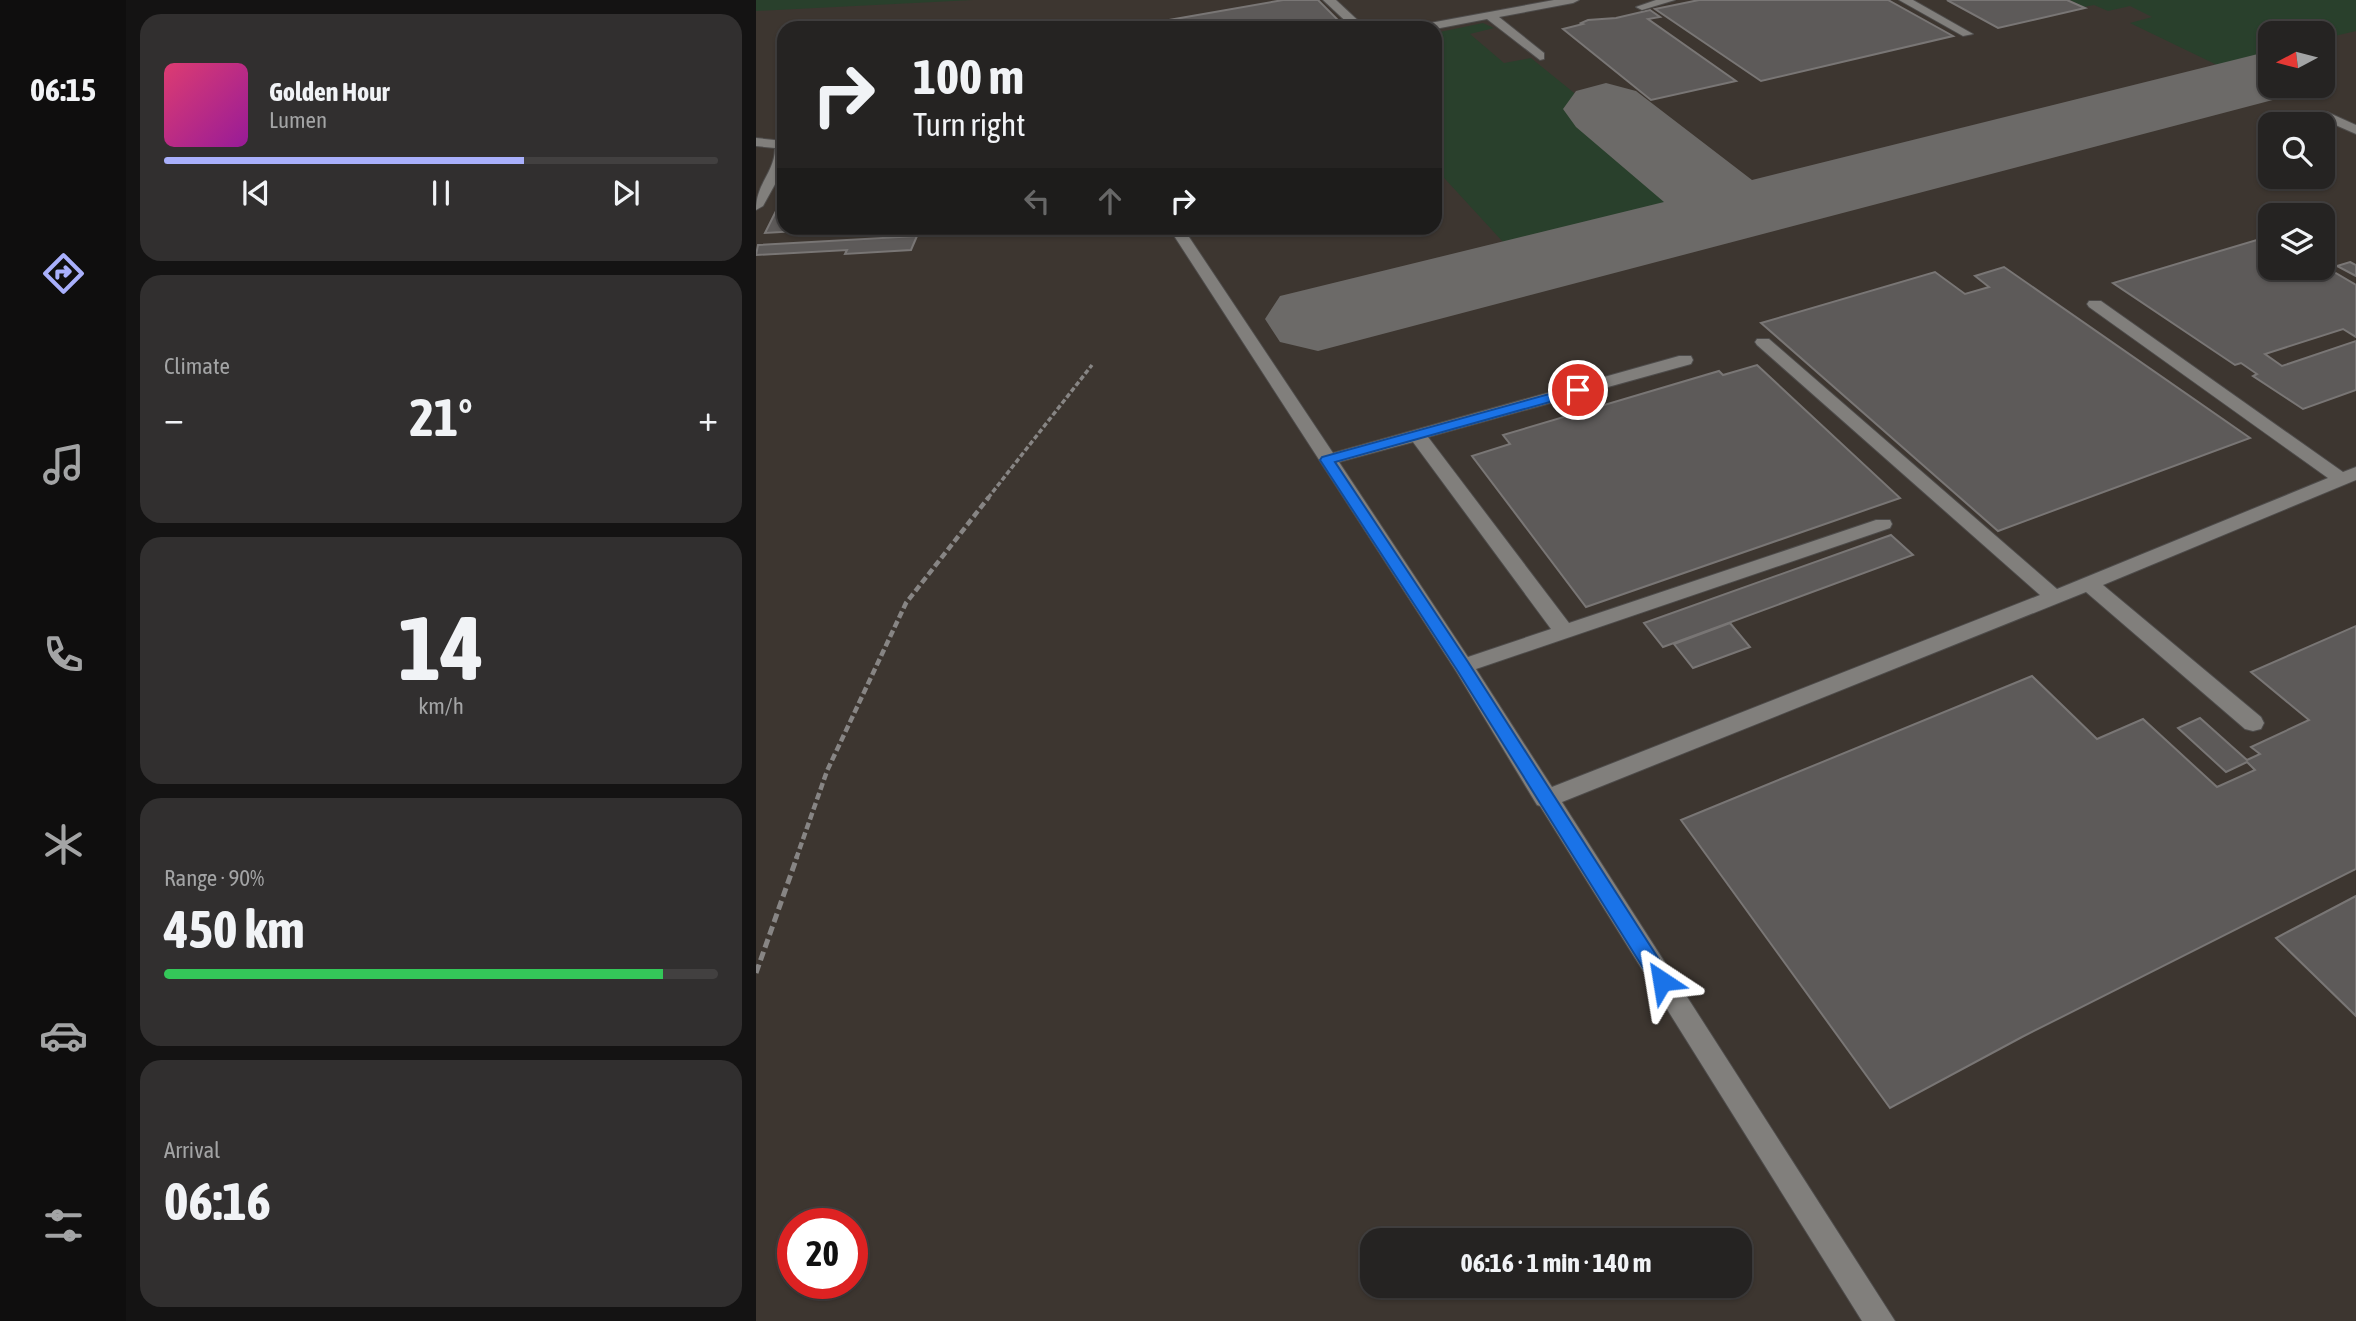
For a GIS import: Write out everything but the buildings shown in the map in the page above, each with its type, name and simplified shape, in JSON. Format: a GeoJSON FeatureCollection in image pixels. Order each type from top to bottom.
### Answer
{"type":"FeatureCollection","features":[{"type":"Feature","properties":{"kind":"lane"},"geometry":{"type":"LineString","coordinates":[[1328,0],[1352,21]]}},
{"type":"Feature","properties":{"kind":"lane"},"geometry":{"type":"LineString","coordinates":[[1442,24],[1573,0]]}},
{"type":"Feature","properties":{"kind":"lane"},"geometry":{"type":"LineString","coordinates":[[1642,7],[1669,0]]}},
{"type":"Feature","properties":{"kind":"lane"},"geometry":{"type":"LineString","coordinates":[[1906,0],[1967,34]]}},
{"type":"Feature","properties":{"kind":"lane"},"geometry":{"type":"LineString","coordinates":[[1489,15],[1540,56]]}},
{"type":"Feature","properties":{"kind":"lane"},"geometry":{"type":"LineString","coordinates":[[2335,120],[2356,130]]}},
{"type":"Feature","properties":{"kind":"lane"},"geometry":{"type":"LineString","coordinates":[[756,142],[777,144]]}},
{"type":"Feature","properties":{"kind":"lane"},"geometry":{"type":"LineString","coordinates":[[756,206],[777,166]]}},
{"type":"Feature","properties":{"kind":"lane"},"geometry":{"type":"LineString","coordinates":[[1181,235],[1463,666],[1545,799],[1880,1321]]}},
{"type":"Feature","properties":{"kind":"lane"},"geometry":{"type":"LineString","coordinates":[[2095,304],[2349,476]]}},
{"type":"Feature","properties":{"kind":"lane"},"geometry":{"type":"LineString","coordinates":[[1763,342],[2054,597]]}},
{"type":"Feature","properties":{"kind":"lane"},"geometry":{"type":"LineString","coordinates":[[1327,460],[1685,359]]}},
{"type":"Feature","properties":{"kind":"lane"},"geometry":{"type":"LineString","coordinates":[[1417,435],[1565,632]]}},
{"type":"Feature","properties":{"kind":"lane"},"geometry":{"type":"LineString","coordinates":[[1545,799],[2054,597],[2349,476]]}},
{"type":"Feature","properties":{"kind":"lane"},"geometry":{"type":"LineString","coordinates":[[1463,666],[1883,524]]}},
{"type":"Feature","properties":{"kind":"lane"},"geometry":{"type":"LineString","coordinates":[[2088,583],[2253,723]]}},
{"type":"Feature","properties":{"kind":"path"},"geometry":{"type":"LineString","coordinates":[[756,972],[827,771],[906,603],[1091,365]]}},
{"type":"Feature","properties":{"kind":"shaded area"},"geometry":{"type":"Polygon","coordinates":[[[756,0],[2356,0],[2356,1321],[756,1321],[756,0]]]}},
{"type":"Feature","properties":{"kind":"green space"},"geometry":{"type":"Polygon","coordinates":[[[756,0],[973,0],[756,11],[756,0]]]}},
{"type":"Feature","properties":{"kind":"green space"},"geometry":{"type":"Polygon","coordinates":[[[2070,0],[2356,0],[2356,31],[2335,36],[2335,21],[2258,21],[2258,55],[2217,65],[2130,23],[2152,17],[2130,6],[2108,11],[2094,5],[2084,7],[2070,0]]]}},
{"type":"Feature","properties":{"kind":"green space"},"geometry":{"type":"Polygon","coordinates":[[[1483,23],[1494,28],[1470,34],[1504,63],[1531,58],[1700,195],[1503,242],[1442,176],[1442,32],[1483,23]]]}},
{"type":"Feature","properties":{"kind":"taxiway"},"geometry":{"type":"LineString","coordinates":[[1735,213],[2258,79]]}},
{"type":"Feature","properties":{"kind":"taxiway"},"geometry":{"type":"LineString","coordinates":[[1606,109],[1735,213]]}},
{"type":"Feature","properties":{"kind":"taxiway"},"geometry":{"type":"LineString","coordinates":[[1318,319],[1735,213]]}},
{"type":"Feature","properties":{"kind":"route"},"geometry":{"type":"LineString","coordinates":[[1578,390],[1327,460],[1463,666],[1662,981]]}}]}
